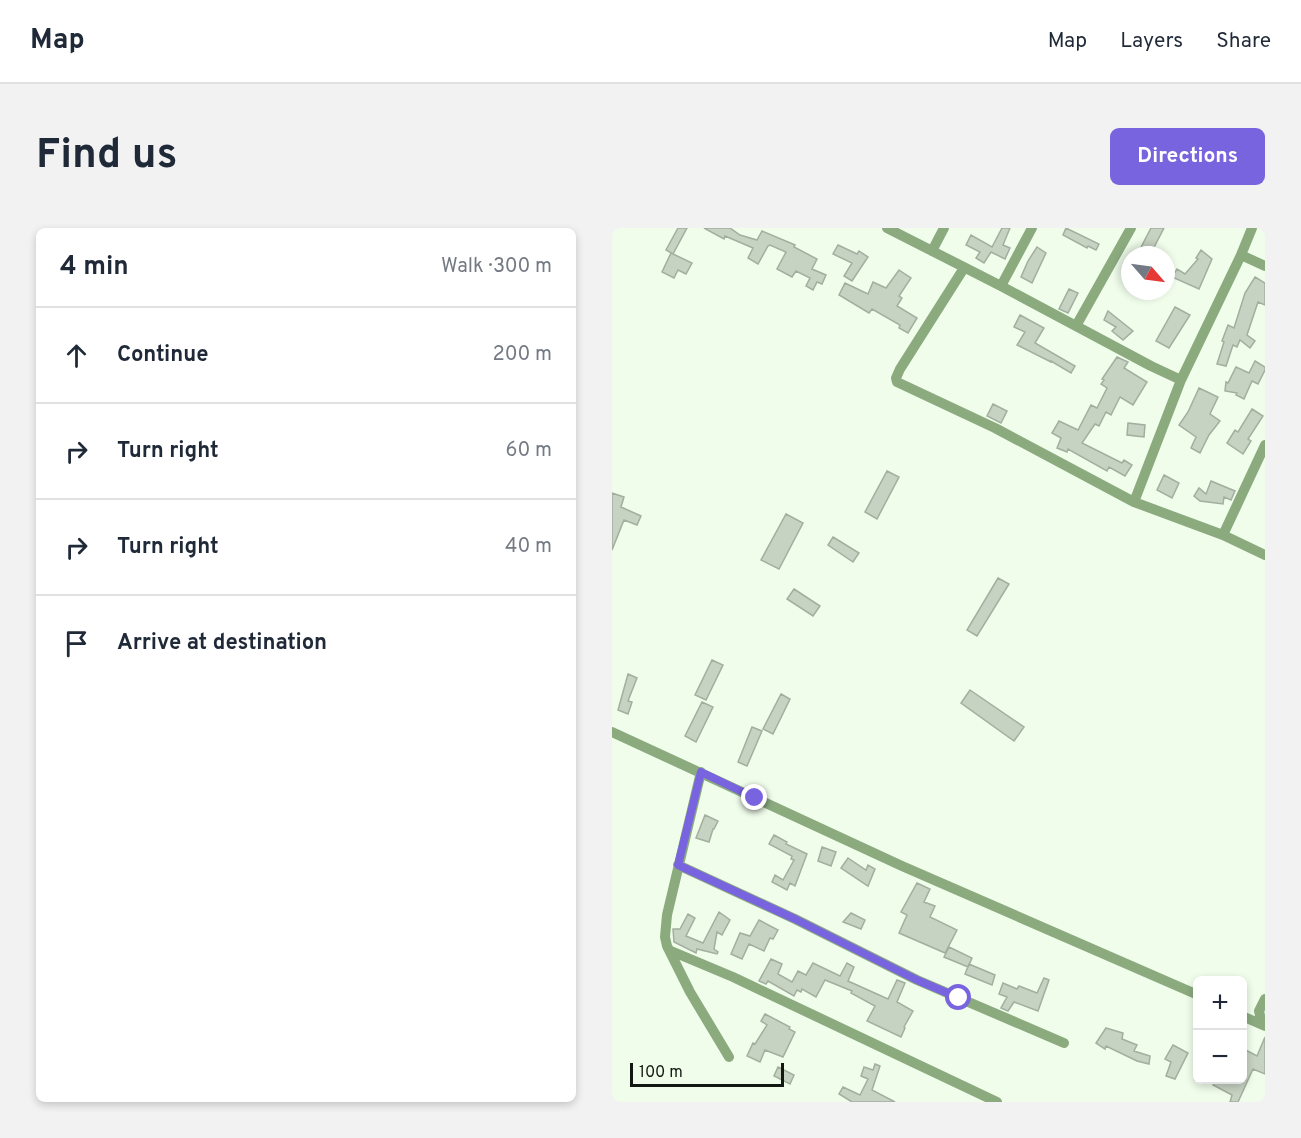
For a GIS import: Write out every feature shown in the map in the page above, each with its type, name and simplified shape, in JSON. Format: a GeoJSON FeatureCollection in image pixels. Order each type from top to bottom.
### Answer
{"type":"FeatureCollection","features":[{"type":"Feature","properties":{"kind":"street"},"geometry":{"type":"LineString","coordinates":[[887,228],[1181,380]]}},
{"type":"Feature","properties":{"kind":"street"},"geometry":{"type":"LineString","coordinates":[[932,251],[944,228]]}},
{"type":"Feature","properties":{"kind":"street"},"geometry":{"type":"LineString","coordinates":[[1001,286],[1032,228]]}},
{"type":"Feature","properties":{"kind":"street"},"geometry":{"type":"LineString","coordinates":[[1076,326],[1131,228]]}},
{"type":"Feature","properties":{"kind":"street"},"geometry":{"type":"LineString","coordinates":[[1134,502],[1181,380],[1252,228]]}},
{"type":"Feature","properties":{"kind":"street"},"geometry":{"type":"LineString","coordinates":[[1241,255],[1265,266]]}},
{"type":"Feature","properties":{"kind":"street"},"geometry":{"type":"LineString","coordinates":[[964,268],[900,369],[896,378],[897,382],[995,428],[1134,502],[1223,535],[1265,555]]}},
{"type":"Feature","properties":{"kind":"street"},"geometry":{"type":"LineString","coordinates":[[1223,535],[1265,445]]}},
{"type":"Feature","properties":{"kind":"street"},"geometry":{"type":"LineString","coordinates":[[612,732],[902,866],[1193,993]]}},
{"type":"Feature","properties":{"kind":"street"},"geometry":{"type":"LineString","coordinates":[[701,772],[678,865],[665,941],[690,992],[729,1057]]}},
{"type":"Feature","properties":{"kind":"street"},"geometry":{"type":"LineString","coordinates":[[678,865],[795,919],[917,980],[1064,1042]]}},
{"type":"Feature","properties":{"kind":"street"},"geometry":{"type":"LineString","coordinates":[[671,951],[733,977],[997,1102]]}},
{"type":"Feature","properties":{"kind":"street"},"geometry":{"type":"LineString","coordinates":[[1263,1025],[1260,1011],[1265,999]]}},
{"type":"Feature","properties":{"kind":"street"},"geometry":{"type":"LineString","coordinates":[[1247,1018],[1263,1025]]}},
{"type":"Feature","properties":{"kind":"building"},"geometry":{"type":"Polygon","coordinates":[[[678,228],[687,228],[673,254],[666,250],[678,228]]]}},
{"type":"Feature","properties":{"kind":"building"},"geometry":{"type":"Polygon","coordinates":[[[704,228],[730,228],[740,235],[757,240],[762,231],[795,245],[794,247],[817,259],[812,269],[826,275],[822,284],[817,282],[813,290],[806,286],[810,278],[796,271],[792,277],[777,269],[786,252],[770,245],[758,264],[748,258],[753,248],[725,236],[724,239],[704,228]]]}},
{"type":"Feature","properties":{"kind":"building"},"geometry":{"type":"Polygon","coordinates":[[[1002,228],[1010,228],[1003,245],[1010,248],[1005,259],[991,252],[984,263],[976,258],[980,252],[966,245],[971,235],[992,247],[1002,228]]]}},
{"type":"Feature","properties":{"kind":"building"},"geometry":{"type":"Polygon","coordinates":[[[1066,228],[1099,244],[1096,250],[1088,246],[1087,248],[1063,235],[1066,228]]]}},
{"type":"Feature","properties":{"kind":"building"},"geometry":{"type":"Polygon","coordinates":[[[1151,228],[1164,228],[1155,246],[1142,246],[1151,228]]]}},
{"type":"Feature","properties":{"kind":"building"},"geometry":{"type":"Polygon","coordinates":[[[838,245],[857,254],[859,251],[868,257],[852,281],[844,276],[852,263],[833,254],[838,245]]]}},
{"type":"Feature","properties":{"kind":"building"},"geometry":{"type":"Polygon","coordinates":[[[1037,247],[1046,253],[1032,283],[1021,277],[1037,247]]]}},
{"type":"Feature","properties":{"kind":"building"},"geometry":{"type":"Polygon","coordinates":[[[1201,250],[1212,259],[1199,289],[1175,278],[1177,269],[1185,274],[1198,259],[1196,258],[1201,250]]]}},
{"type":"Feature","properties":{"kind":"building"},"geometry":{"type":"Polygon","coordinates":[[[671,253],[692,263],[686,274],[678,270],[674,278],[662,272],[671,253]]]}},
{"type":"Feature","properties":{"kind":"building"},"geometry":{"type":"Polygon","coordinates":[[[899,270],[911,278],[899,296],[902,298],[897,306],[917,318],[908,333],[899,328],[900,325],[872,309],[869,313],[839,295],[845,283],[868,294],[873,282],[886,288],[899,270]]]}},
{"type":"Feature","properties":{"kind":"building"},"geometry":{"type":"Polygon","coordinates":[[[1255,277],[1265,283],[1265,305],[1258,302],[1247,335],[1255,341],[1250,348],[1240,340],[1237,347],[1233,345],[1226,366],[1217,364],[1228,325],[1234,328],[1245,293],[1255,277]]]}},
{"type":"Feature","properties":{"kind":"building"},"geometry":{"type":"Polygon","coordinates":[[[1069,289],[1078,293],[1068,313],[1059,309],[1069,289]]]}},
{"type":"Feature","properties":{"kind":"building"},"geometry":{"type":"Polygon","coordinates":[[[1175,307],[1190,315],[1169,348],[1156,341],[1175,307]]]}},
{"type":"Feature","properties":{"kind":"building"},"geometry":{"type":"Polygon","coordinates":[[[1108,311],[1133,331],[1123,340],[1112,331],[1116,327],[1104,320],[1108,311]]]}},
{"type":"Feature","properties":{"kind":"building"},"geometry":{"type":"Polygon","coordinates":[[[1020,315],[1044,328],[1035,343],[1075,366],[1071,373],[1017,345],[1025,332],[1014,327],[1020,315]]]}},
{"type":"Feature","properties":{"kind":"building"},"geometry":{"type":"Polygon","coordinates":[[[1117,357],[1128,362],[1124,368],[1147,382],[1133,405],[1120,397],[1111,415],[1106,412],[1099,426],[1095,424],[1082,443],[1122,463],[1124,460],[1132,465],[1125,476],[1109,467],[1107,471],[1068,449],[1067,452],[1057,448],[1061,438],[1052,433],[1059,421],[1078,430],[1091,405],[1097,408],[1107,388],[1101,384],[1104,380],[1102,379],[1117,357]]]}},
{"type":"Feature","properties":{"kind":"building"},"geometry":{"type":"Polygon","coordinates":[[[1255,361],[1265,367],[1265,370],[1258,384],[1252,381],[1244,399],[1236,395],[1237,393],[1225,391],[1226,382],[1228,383],[1236,367],[1249,373],[1255,361]]]}},
{"type":"Feature","properties":{"kind":"building"},"geometry":{"type":"Polygon","coordinates":[[[1199,388],[1218,397],[1210,414],[1220,421],[1209,435],[1200,453],[1191,448],[1196,437],[1179,425],[1199,388]]]}},
{"type":"Feature","properties":{"kind":"building"},"geometry":{"type":"Polygon","coordinates":[[[993,404],[1007,411],[1001,423],[987,416],[993,404]]]}},
{"type":"Feature","properties":{"kind":"building"},"geometry":{"type":"Polygon","coordinates":[[[1252,409],[1263,416],[1248,439],[1251,441],[1243,454],[1227,443],[1235,430],[1238,432],[1252,409]]]}},
{"type":"Feature","properties":{"kind":"building"},"geometry":{"type":"Polygon","coordinates":[[[1128,423],[1145,425],[1144,437],[1127,435],[1128,423]]]}},
{"type":"Feature","properties":{"kind":"building"},"geometry":{"type":"Polygon","coordinates":[[[887,471],[899,477],[877,519],[865,512],[887,471]]]}},
{"type":"Feature","properties":{"kind":"building"},"geometry":{"type":"Polygon","coordinates":[[[1164,475],[1179,483],[1172,498],[1157,490],[1164,475]]]}},
{"type":"Feature","properties":{"kind":"building"},"geometry":{"type":"Polygon","coordinates":[[[1211,481],[1235,491],[1231,500],[1224,497],[1223,504],[1200,501],[1194,496],[1199,488],[1206,494],[1211,481]]]}},
{"type":"Feature","properties":{"kind":"building"},"geometry":{"type":"Polygon","coordinates":[[[612,493],[624,497],[621,507],[641,516],[637,525],[624,520],[612,550],[612,493]]]}},
{"type":"Feature","properties":{"kind":"building"},"geometry":{"type":"Polygon","coordinates":[[[786,514],[803,523],[779,569],[761,560],[786,514]]]}},
{"type":"Feature","properties":{"kind":"building"},"geometry":{"type":"Polygon","coordinates":[[[833,537],[859,553],[853,562],[828,545],[833,537]]]}},
{"type":"Feature","properties":{"kind":"building"},"geometry":{"type":"Polygon","coordinates":[[[998,578],[1009,584],[977,636],[967,630],[998,578]]]}},
{"type":"Feature","properties":{"kind":"building"},"geometry":{"type":"Polygon","coordinates":[[[794,589],[820,606],[813,616],[787,599],[794,589]]]}},
{"type":"Feature","properties":{"kind":"building"},"geometry":{"type":"Polygon","coordinates":[[[712,660],[723,665],[706,700],[695,695],[712,660]]]}},
{"type":"Feature","properties":{"kind":"building"},"geometry":{"type":"Polygon","coordinates":[[[628,674],[637,678],[628,701],[632,702],[628,714],[618,710],[628,674]]]}},
{"type":"Feature","properties":{"kind":"building"},"geometry":{"type":"Polygon","coordinates":[[[970,690],[1024,727],[1014,741],[961,703],[970,690]]]}},
{"type":"Feature","properties":{"kind":"building"},"geometry":{"type":"Polygon","coordinates":[[[781,694],[790,699],[773,734],[763,729],[781,694]]]}},
{"type":"Feature","properties":{"kind":"building"},"geometry":{"type":"Polygon","coordinates":[[[702,702],[713,707],[696,742],[685,736],[702,702]]]}},
{"type":"Feature","properties":{"kind":"building"},"geometry":{"type":"Polygon","coordinates":[[[752,727],[762,731],[747,766],[738,762],[752,727]]]}},
{"type":"Feature","properties":{"kind":"building"},"geometry":{"type":"Polygon","coordinates":[[[705,815],[718,821],[709,842],[696,838],[705,815]]]}},
{"type":"Feature","properties":{"kind":"building"},"geometry":{"type":"Polygon","coordinates":[[[774,835],[787,842],[786,844],[807,854],[795,886],[790,883],[787,890],[772,882],[775,875],[783,880],[794,860],[791,859],[792,856],[769,844],[774,835]]]}},
{"type":"Feature","properties":{"kind":"building"},"geometry":{"type":"Polygon","coordinates":[[[822,847],[836,852],[831,866],[818,861],[822,847]]]}},
{"type":"Feature","properties":{"kind":"building"},"geometry":{"type":"Polygon","coordinates":[[[848,858],[866,870],[868,865],[875,869],[868,886],[841,868],[848,858]]]}},
{"type":"Feature","properties":{"kind":"building"},"geometry":{"type":"Polygon","coordinates":[[[917,883],[930,889],[924,902],[935,906],[930,917],[957,930],[945,953],[899,933],[907,915],[901,912],[917,883]]]}},
{"type":"Feature","properties":{"kind":"building"},"geometry":{"type":"Polygon","coordinates":[[[719,912],[730,920],[722,935],[717,932],[714,949],[718,952],[717,954],[697,949],[696,953],[674,942],[673,929],[680,929],[688,914],[695,918],[686,936],[703,943],[719,912]]]}},
{"type":"Feature","properties":{"kind":"building"},"geometry":{"type":"Polygon","coordinates":[[[851,913],[865,920],[861,929],[843,922],[851,913]]]}},
{"type":"Feature","properties":{"kind":"building"},"geometry":{"type":"Polygon","coordinates":[[[759,920],[778,930],[773,939],[770,938],[764,951],[749,944],[742,959],[731,954],[740,933],[750,936],[759,920]]]}},
{"type":"Feature","properties":{"kind":"building"},"geometry":{"type":"Polygon","coordinates":[[[949,947],[972,958],[968,967],[944,957],[949,947]]]}},
{"type":"Feature","properties":{"kind":"building"},"geometry":{"type":"Polygon","coordinates":[[[771,959],[782,964],[778,974],[792,982],[798,971],[806,975],[813,963],[840,976],[847,963],[854,967],[848,981],[888,999],[897,980],[905,983],[897,1002],[913,1011],[901,1037],[867,1021],[875,1006],[851,993],[852,991],[825,980],[816,997],[802,989],[801,992],[797,990],[794,996],[768,981],[766,984],[759,981],[771,959]]]}},
{"type":"Feature","properties":{"kind":"building"},"geometry":{"type":"Polygon","coordinates":[[[969,964],[995,975],[992,985],[965,974],[969,964]]]}},
{"type":"Feature","properties":{"kind":"building"},"geometry":{"type":"Polygon","coordinates":[[[1044,978],[1049,980],[1038,1011],[1014,1002],[1008,1011],[1001,1008],[1007,997],[999,994],[1003,983],[1017,989],[1019,986],[1037,993],[1044,978]]]}},
{"type":"Feature","properties":{"kind":"building"},"geometry":{"type":"Polygon","coordinates":[[[765,1014],[795,1032],[783,1057],[765,1050],[760,1062],[747,1056],[753,1043],[755,1044],[767,1025],[761,1021],[765,1014]]]}},
{"type":"Feature","properties":{"kind":"building"},"geometry":{"type":"Polygon","coordinates":[[[1106,1028],[1123,1033],[1122,1039],[1137,1045],[1134,1051],[1150,1056],[1149,1064],[1137,1061],[1106,1046],[1105,1049],[1096,1043],[1106,1028]]]}},
{"type":"Feature","properties":{"kind":"building"},"geometry":{"type":"Polygon","coordinates":[[[1265,1037],[1265,1074],[1253,1069],[1247,1082],[1247,1051],[1257,1056],[1265,1037]]]}},
{"type":"Feature","properties":{"kind":"building"},"geometry":{"type":"Polygon","coordinates":[[[1173,1045],[1188,1053],[1175,1079],[1166,1076],[1171,1062],[1165,1059],[1173,1045]]]}},
{"type":"Feature","properties":{"kind":"building"},"geometry":{"type":"Polygon","coordinates":[[[875,1064],[880,1066],[872,1090],[895,1102],[852,1102],[839,1094],[843,1087],[860,1095],[868,1079],[861,1076],[864,1067],[873,1070],[875,1064]]]}},
{"type":"Feature","properties":{"kind":"building"},"geometry":{"type":"Polygon","coordinates":[[[778,1067],[794,1075],[790,1084],[774,1076],[778,1067]]]}},
{"type":"Feature","properties":{"kind":"building"},"geometry":{"type":"Polygon","coordinates":[[[1246,1084],[1238,1102],[1230,1102],[1232,1095],[1213,1085],[1246,1084]]]}},
{"type":"Feature","properties":{"kind":"route"},"geometry":{"type":"LineString","coordinates":[[755,798],[701,772],[678,865],[959,998]]}}]}
